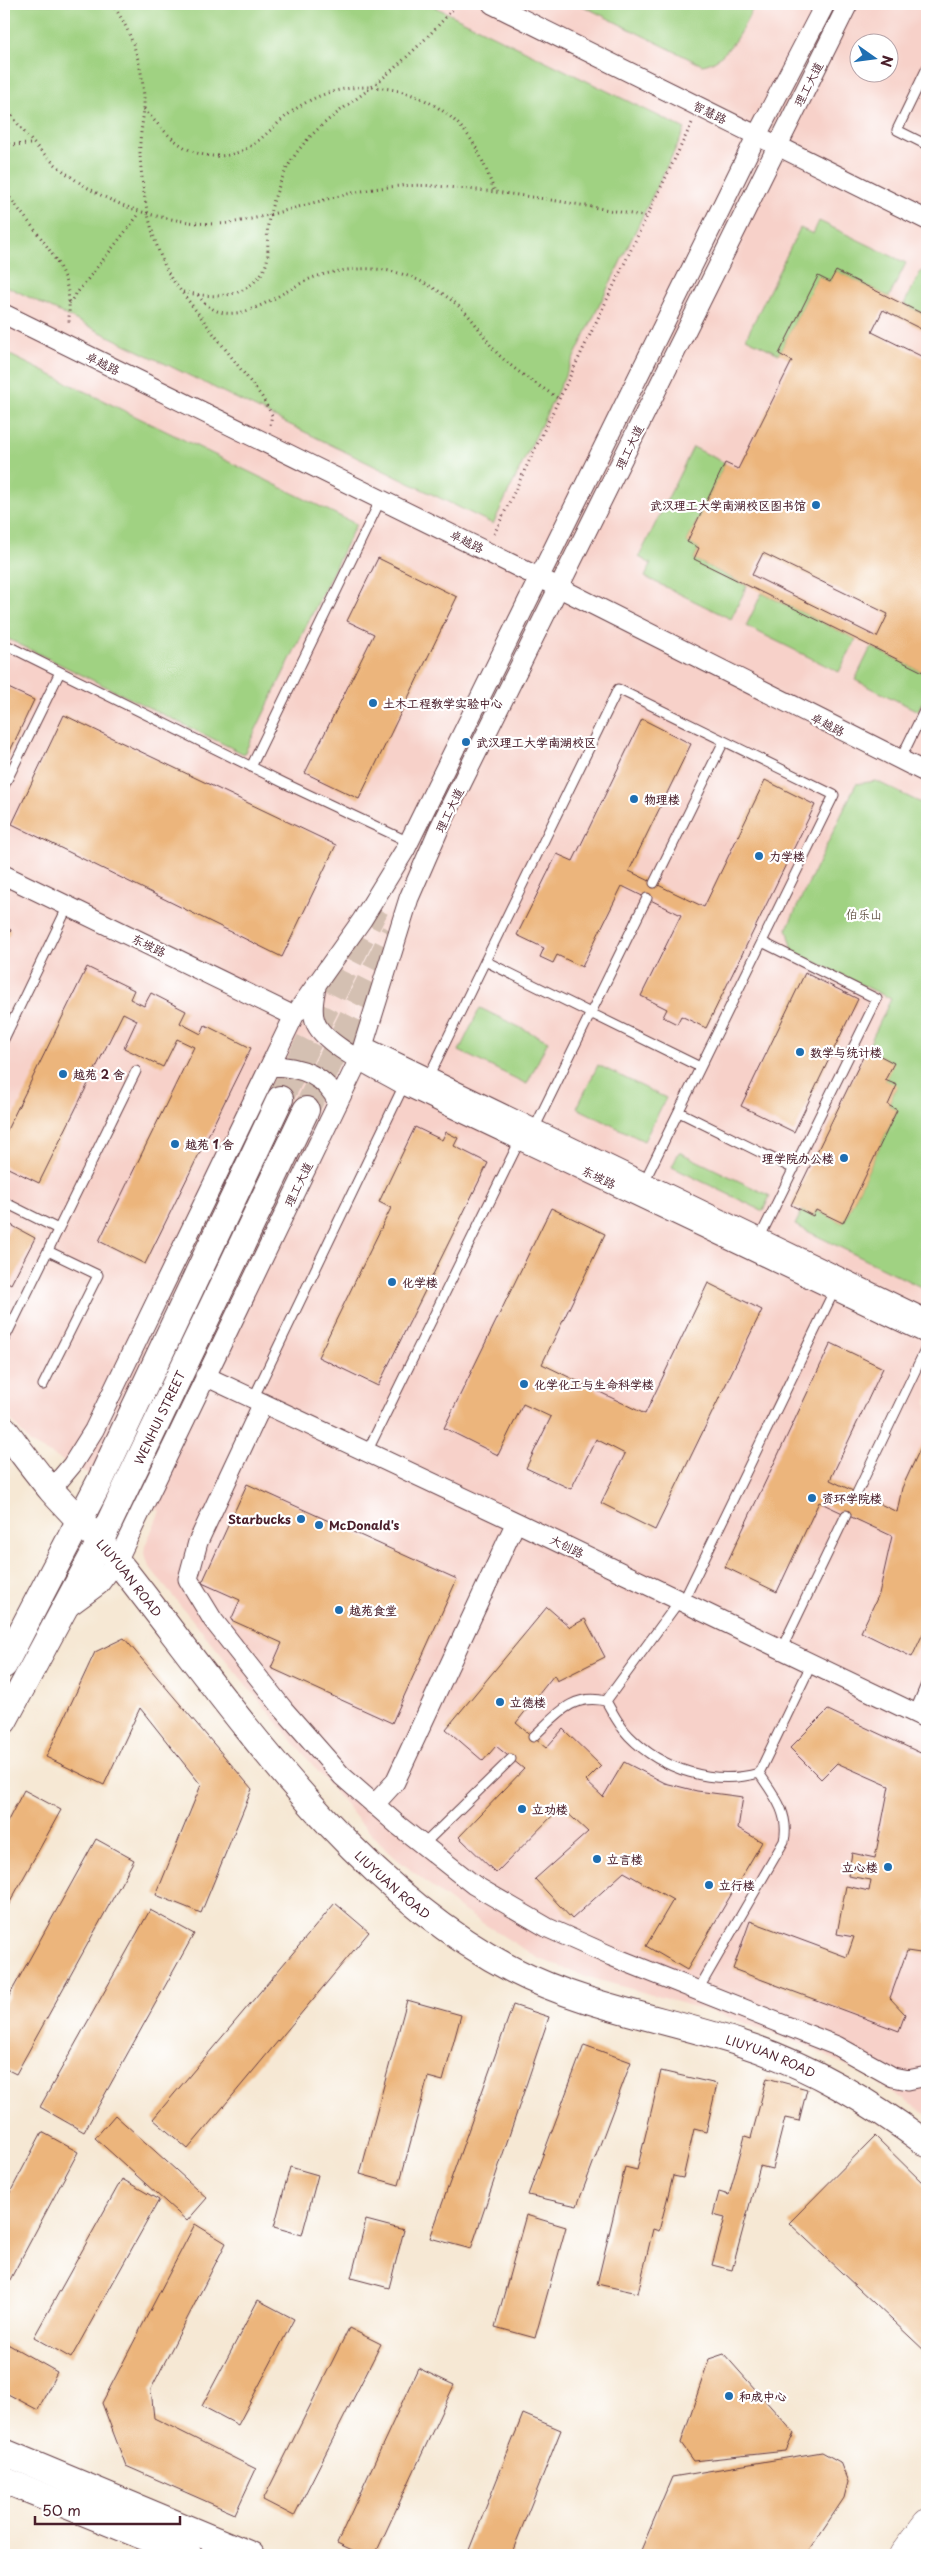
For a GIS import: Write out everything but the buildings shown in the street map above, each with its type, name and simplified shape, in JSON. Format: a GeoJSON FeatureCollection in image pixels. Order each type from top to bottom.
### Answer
{"type":"FeatureCollection","features":[{"type":"Feature","properties":{"kind":"main road"},"geometry":{"type":"LineString","coordinates":[[4,1665],[80,1521],[280,1099]]}},
{"type":"Feature","properties":{"kind":"main road","name":"WENHUI STREET"},"geometry":{"type":"LineString","coordinates":[[4,1721],[100,1542],[306,1110]]}},
{"type":"Feature","properties":{"kind":"main road","name":"LIUYUAN ROAD"},"geometry":{"type":"LineString","coordinates":[[4,1429],[51,1490],[117,1561],[305,1798],[352,1847],[428,1915],[514,1971],[601,2004],[743,2044],[822,2076],[883,2111],[927,2144]]}},
{"type":"Feature","properties":{"kind":"main road"},"geometry":{"type":"LineString","coordinates":[[4,2452],[155,2525],[251,2555]]}},
{"type":"Feature","properties":{"kind":"main road"},"geometry":{"type":"LineString","coordinates":[[4,2480],[189,2555]]}},
{"type":"Feature","properties":{"kind":"main road"},"geometry":{"type":"LineString","coordinates":[[903,2555],[927,2524]]}},
{"type":"Feature","properties":{"kind":"street","name":"智慧路"},"geometry":{"type":"LineString","coordinates":[[492,4],[927,220]]}},
{"type":"Feature","properties":{"kind":"street","name":"理工大道"},"geometry":{"type":"LineString","coordinates":[[51,1490],[72,1465],[94,1430],[294,1016],[362,920],[409,842],[757,135],[825,4]]}},
{"type":"Feature","properties":{"kind":"street","name":"理工大道"},"geometry":{"type":"LineString","coordinates":[[62,1612],[99,1585],[117,1561],[362,1053],[409,898],[421,869],[848,4]]}},
{"type":"Feature","properties":{"kind":"street","name":"卓越路"},"geometry":{"type":"LineString","coordinates":[[4,314],[559,587],[927,773]]}},
{"type":"Feature","properties":{"kind":"street","name":"东坡路"},"geometry":{"type":"LineString","coordinates":[[4,874],[294,1016]]}},
{"type":"Feature","properties":{"kind":"street","name":"东坡路"},"geometry":{"type":"LineString","coordinates":[[316,986],[313,1012],[317,1027],[330,1040],[428,1078],[527,1134],[837,1284],[927,1320]]}},
{"type":"Feature","properties":{"kind":"street","name":"东坡路"},"geometry":{"type":"LineString","coordinates":[[362,1053],[404,1085],[644,1182],[759,1239],[927,1334]]}},
{"type":"Feature","properties":{"kind":"street"},"geometry":{"type":"LineString","coordinates":[[270,1066],[292,1068],[310,1074],[326,1084],[338,1103]]}},
{"type":"Feature","properties":{"kind":"street","name":"大创路"},"geometry":{"type":"LineString","coordinates":[[205,1376],[516,1522],[920,1716]]}},
{"type":"Feature","properties":{"kind":"street"},"geometry":{"type":"LineString","coordinates":[[258,1401],[198,1542],[188,1579],[213,1620],[284,1710],[342,1776],[374,1805],[474,1885],[526,1917],[603,1953],[837,2046],[893,2077],[908,2080],[927,2076]]}},
{"type":"Feature","properties":{"kind":"street"},"geometry":{"type":"LineString","coordinates":[[374,1805],[395,1782],[516,1522]]}},
{"type":"Feature","properties":{"kind":"lane"},"geometry":{"type":"LineString","coordinates":[[927,68],[896,130],[927,146]]}},
{"type":"Feature","properties":{"kind":"lane"},"geometry":{"type":"LineString","coordinates":[[252,767],[381,499]]}},
{"type":"Feature","properties":{"kind":"lane"},"geometry":{"type":"LineString","coordinates":[[4,644],[252,767],[409,842]]}},
{"type":"Feature","properties":{"kind":"lane"},"geometry":{"type":"LineString","coordinates":[[4,786],[60,672]]}},
{"type":"Feature","properties":{"kind":"lane"},"geometry":{"type":"LineString","coordinates":[[428,1078],[618,689],[834,795],[644,1182]]}},
{"type":"Feature","properties":{"kind":"lane"},"geometry":{"type":"LineString","coordinates":[[900,760],[927,705]]}},
{"type":"Feature","properties":{"kind":"lane"},"geometry":{"type":"LineString","coordinates":[[654,883],[724,741]]}},
{"type":"Feature","properties":{"kind":"lane"},"geometry":{"type":"LineString","coordinates":[[367,1452],[527,1134],[590,1014],[646,898]]}},
{"type":"Feature","properties":{"kind":"lane"},"geometry":{"type":"LineString","coordinates":[[4,1039],[68,906]]}},
{"type":"Feature","properties":{"kind":"lane"},"geometry":{"type":"LineString","coordinates":[[759,1239],[877,999],[762,942]]}},
{"type":"Feature","properties":{"kind":"lane"},"geometry":{"type":"LineString","coordinates":[[484,961],[700,1067]]}},
{"type":"Feature","properties":{"kind":"lane"},"geometry":{"type":"LineString","coordinates":[[4,1340],[136,1070]]}},
{"type":"Feature","properties":{"kind":"lane"},"geometry":{"type":"LineString","coordinates":[[258,1401],[404,1085]]}},
{"type":"Feature","properties":{"kind":"lane"},"geometry":{"type":"LineString","coordinates":[[678,1112],[794,1168]]}},
{"type":"Feature","properties":{"kind":"lane"},"geometry":{"type":"LineString","coordinates":[[4,1202],[58,1229]]}},
{"type":"Feature","properties":{"kind":"lane"},"geometry":{"type":"LineString","coordinates":[[44,1386],[98,1275],[48,1251]]}},
{"type":"Feature","properties":{"kind":"lane"},"geometry":{"type":"LineString","coordinates":[[606,1701],[682,1601],[837,1284]]}},
{"type":"Feature","properties":{"kind":"lane"},"geometry":{"type":"LineString","coordinates":[[857,1493],[927,1346]]}},
{"type":"Feature","properties":{"kind":"lane"},"geometry":{"type":"LineString","coordinates":[[781,1650],[846,1514]]}},
{"type":"Feature","properties":{"kind":"lane"},"geometry":{"type":"LineString","coordinates":[[759,1773],[811,1665]]}},
{"type":"Feature","properties":{"kind":"lane"},"geometry":{"type":"LineString","coordinates":[[920,1716],[927,1682]]}},
{"type":"Feature","properties":{"kind":"lane"},"geometry":{"type":"LineString","coordinates":[[533,1737],[559,1712],[574,1702],[588,1698],[606,1701],[628,1735],[652,1754],[672,1765],[698,1774],[728,1779],[759,1773]]}},
{"type":"Feature","properties":{"kind":"lane"},"geometry":{"type":"LineString","coordinates":[[423,1845],[511,1759]]}},
{"type":"Feature","properties":{"kind":"lane"},"geometry":{"type":"LineString","coordinates":[[698,1990],[784,1842],[786,1824],[784,1812],[759,1773]]}},
{"type":"Feature","properties":{"kind":"lane"},"geometry":{"type":"LineString","coordinates":[[145,2548],[155,2525]]}},
{"type":"Feature","properties":{"kind":"path"},"geometry":{"type":"LineString","coordinates":[[112,4],[128,31],[138,63],[144,109],[140,152],[150,215],[164,265],[271,411],[272,418],[264,442]]}},
{"type":"Feature","properties":{"kind":"path"},"geometry":{"type":"LineString","coordinates":[[183,292],[198,295],[228,295],[248,287],[258,279],[268,256],[270,214],[287,168],[309,136],[338,111],[373,86],[412,52],[457,4]]}},
{"type":"Feature","properties":{"kind":"path"},"geometry":{"type":"LineString","coordinates":[[144,109],[174,141],[191,151],[218,156],[238,152],[251,146],[293,110],[322,95],[342,88],[373,86],[422,98],[456,121],[476,147],[495,192]]}},
{"type":"Feature","properties":{"kind":"path"},"geometry":{"type":"LineString","coordinates":[[4,103],[32,144],[49,161],[86,187],[140,213],[150,215],[211,224],[235,222],[368,190],[400,186],[431,186],[495,192],[647,217]]}},
{"type":"Feature","properties":{"kind":"path"},"geometry":{"type":"LineString","coordinates":[[486,551],[700,107]]}},
{"type":"Feature","properties":{"kind":"path"},"geometry":{"type":"LineString","coordinates":[[4,145],[32,144]]}},
{"type":"Feature","properties":{"kind":"path"},"geometry":{"type":"LineString","coordinates":[[4,190],[58,266],[66,282],[69,304],[68,346]]}},
{"type":"Feature","properties":{"kind":"path"},"geometry":{"type":"LineString","coordinates":[[69,304],[140,213]]}},
{"type":"Feature","properties":{"kind":"path"},"geometry":{"type":"LineString","coordinates":[[198,295],[210,307],[234,314],[263,304],[323,274],[368,269],[396,273],[426,285],[454,302],[474,322],[500,357],[559,399]]}},
{"type":"Feature","properties":{"kind":"shaded area","name":"武汉理工大学南湖校区"},"geometry":{"type":"Polygon","coordinates":[[[4,4],[927,4],[927,2115],[868,2076],[806,2046],[723,2015],[578,1974],[538,1958],[459,1908],[388,1852],[360,1822],[152,1571],[144,1554],[145,1546],[160,1511],[31,1444],[4,1411],[4,4]]]}},
{"type":"Feature","properties":{"kind":"green space"},"geometry":{"type":"Polygon","coordinates":[[[4,4],[429,4],[685,129],[493,524],[4,285],[4,4]]]}},
{"type":"Feature","properties":{"kind":"green space"},"geometry":{"type":"Polygon","coordinates":[[[579,4],[755,4],[741,31],[728,50],[720,57],[702,65],[579,4]]]}},
{"type":"Feature","properties":{"kind":"green space"},"geometry":{"type":"Polygon","coordinates":[[[819,221],[906,263],[889,297],[836,271],[830,282],[818,276],[779,354],[746,338],[800,228],[813,234],[819,221]]]}},
{"type":"Feature","properties":{"kind":"green space"},"geometry":{"type":"Polygon","coordinates":[[[921,271],[927,274],[927,316],[904,304],[921,271]]]}},
{"type":"Feature","properties":{"kind":"green space"},"geometry":{"type":"Polygon","coordinates":[[[4,352],[356,524],[244,754],[4,637],[4,352]]]}},
{"type":"Feature","properties":{"kind":"green space"},"geometry":{"type":"Polygon","coordinates":[[[693,447],[725,463],[687,542],[699,548],[694,559],[747,586],[731,619],[645,577],[651,564],[639,557],[693,447]]]}},
{"type":"Feature","properties":{"kind":"green space"},"geometry":{"type":"Polygon","coordinates":[[[762,593],[856,639],[839,672],[746,626],[762,593]]]}},
{"type":"Feature","properties":{"kind":"green space"},"geometry":{"type":"Polygon","coordinates":[[[871,647],[927,674],[927,692],[918,711],[855,680],[871,647]]]}},
{"type":"Feature","properties":{"kind":"green space","name":"伯乐山"},"geometry":{"type":"Polygon","coordinates":[[[876,781],[927,806],[927,1290],[795,1225],[802,1211],[813,1216],[816,1210],[843,1223],[897,1110],[888,1105],[897,1086],[885,1080],[893,1063],[867,1049],[891,999],[793,951],[787,928],[856,784],[876,781]]]}},
{"type":"Feature","properties":{"kind":"green space"},"geometry":{"type":"Polygon","coordinates":[[[480,1008],[548,1041],[527,1084],[459,1051],[480,1008]]]}},
{"type":"Feature","properties":{"kind":"green space"},"geometry":{"type":"Polygon","coordinates":[[[598,1065],[666,1098],[644,1141],[577,1108],[598,1065]]]}},
{"type":"Feature","properties":{"kind":"green space"},"geometry":{"type":"Polygon","coordinates":[[[679,1152],[770,1196],[763,1211],[672,1167],[679,1152]]]}},
{"type":"Feature","properties":{"kind":"tunnel"},"geometry":{"type":"LineString","coordinates":[[280,1099],[376,908]]}},
{"type":"Feature","properties":{"kind":"tunnel"},"geometry":{"type":"LineString","coordinates":[[306,1110],[394,932]]}},
{"type":"Feature","properties":{"kind":"place","name":"武汉理工大学南湖校区图书馆"},"geometry":{"type":"Point","coordinates":[816,505]}},
{"type":"Feature","properties":{"kind":"place","name":"土木工程教学实验中心"},"geometry":{"type":"Point","coordinates":[373,703]}},
{"type":"Feature","properties":{"kind":"place","name":"武汉理工大学南湖校区"},"geometry":{"type":"Point","coordinates":[466,742]}},
{"type":"Feature","properties":{"kind":"place","name":"物理楼"},"geometry":{"type":"Point","coordinates":[634,799]}},
{"type":"Feature","properties":{"kind":"place","name":"力学楼"},"geometry":{"type":"Point","coordinates":[759,856]}},
{"type":"Feature","properties":{"kind":"place","name":"数学与统计楼"},"geometry":{"type":"Point","coordinates":[800,1052]}},
{"type":"Feature","properties":{"kind":"place","name":"越苑 2 舍"},"geometry":{"type":"Point","coordinates":[63,1074]}},
{"type":"Feature","properties":{"kind":"place","name":"越苑 1 舍"},"geometry":{"type":"Point","coordinates":[175,1144]}},
{"type":"Feature","properties":{"kind":"place","name":"理学院办公楼"},"geometry":{"type":"Point","coordinates":[844,1158]}},
{"type":"Feature","properties":{"kind":"place","name":"化学楼"},"geometry":{"type":"Point","coordinates":[392,1282]}},
{"type":"Feature","properties":{"kind":"place","name":"化学化工与生命科学楼"},"geometry":{"type":"Point","coordinates":[524,1384]}},
{"type":"Feature","properties":{"kind":"place","name":"资环学院楼"},"geometry":{"type":"Point","coordinates":[812,1498]}},
{"type":"Feature","properties":{"kind":"place","name":"Starbucks"},"geometry":{"type":"Point","coordinates":[301,1519]}},
{"type":"Feature","properties":{"kind":"place","name":"McDonald's"},"geometry":{"type":"Point","coordinates":[319,1525]}},
{"type":"Feature","properties":{"kind":"place","name":"越苑食堂"},"geometry":{"type":"Point","coordinates":[339,1610]}},
{"type":"Feature","properties":{"kind":"place","name":"立德楼"},"geometry":{"type":"Point","coordinates":[500,1702]}},
{"type":"Feature","properties":{"kind":"place","name":"立功楼"},"geometry":{"type":"Point","coordinates":[522,1809]}},
{"type":"Feature","properties":{"kind":"place","name":"立言楼"},"geometry":{"type":"Point","coordinates":[597,1859]}},
{"type":"Feature","properties":{"kind":"place","name":"立心楼"},"geometry":{"type":"Point","coordinates":[888,1867]}},
{"type":"Feature","properties":{"kind":"place","name":"立行楼"},"geometry":{"type":"Point","coordinates":[709,1885]}},
{"type":"Feature","properties":{"kind":"place","name":"和成中心"},"geometry":{"type":"Point","coordinates":[729,2396]}}]}
